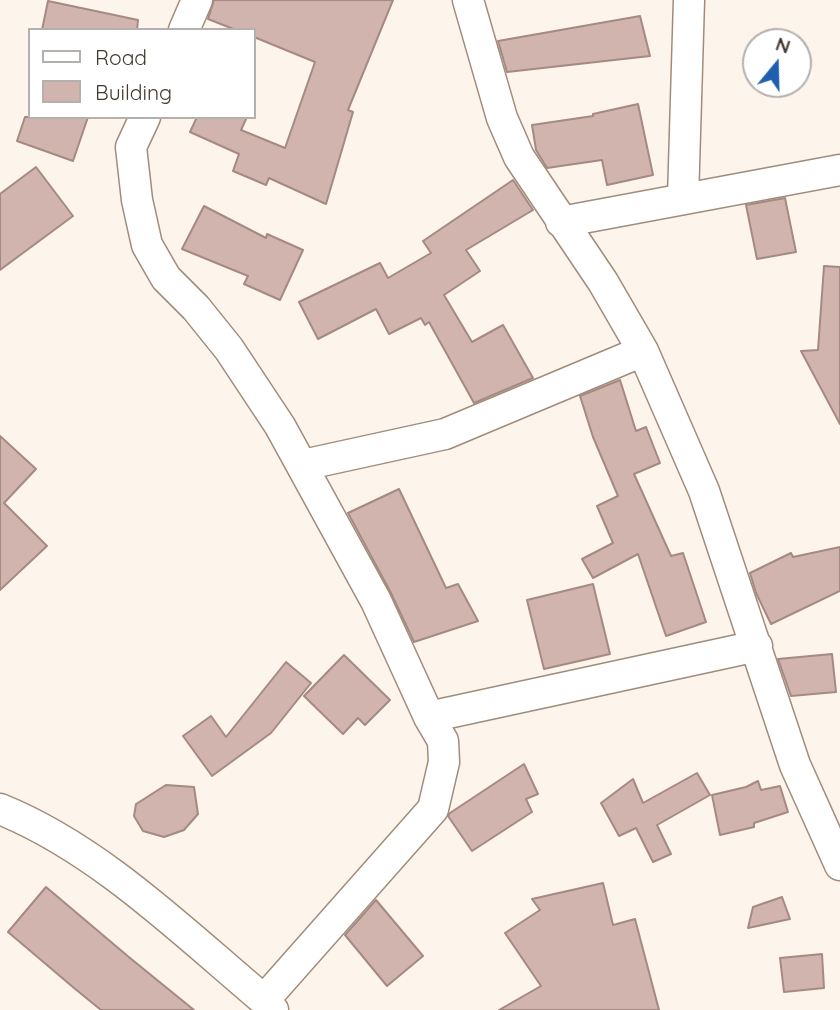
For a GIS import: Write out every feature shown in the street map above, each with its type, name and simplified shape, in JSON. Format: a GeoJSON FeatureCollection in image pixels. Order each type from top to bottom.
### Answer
{"type":"FeatureCollection","features":[{"type":"Feature","properties":{"kind":"street"},"geometry":{"type":"LineString","coordinates":[[185,28],[197,0]]}},
{"type":"Feature","properties":{"kind":"street"},"geometry":{"type":"LineString","coordinates":[[468,0],[502,118],[519,157],[603,282],[643,351],[704,491],[795,765],[840,864]]}},
{"type":"Feature","properties":{"kind":"street"},"geometry":{"type":"LineString","coordinates":[[683,200],[694,1]]}},
{"type":"Feature","properties":{"kind":"street"},"geometry":{"type":"LineString","coordinates":[[0,809],[62,841],[113,875],[269,1005],[433,809],[444,762],[443,741],[429,718],[376,601],[303,465],[229,349],[197,308],[166,278],[148,246],[137,200],[131,147],[144,119]]}},
{"type":"Feature","properties":{"kind":"street"},"geometry":{"type":"LineString","coordinates":[[561,222],[840,170]]}},
{"type":"Feature","properties":{"kind":"street"},"geometry":{"type":"LineString","coordinates":[[303,465],[445,434],[643,351]]}},
{"type":"Feature","properties":{"kind":"street"},"geometry":{"type":"LineString","coordinates":[[429,718],[757,646]]}},
{"type":"Feature","properties":{"kind":"building"},"geometry":{"type":"Polygon","coordinates":[[[214,0],[393,0],[348,110],[353,112],[326,204],[269,178],[266,185],[233,171],[239,154],[190,132],[196,119],[246,119],[241,130],[285,148],[315,62],[256,38],[256,28],[231,28],[208,19],[214,0]]]}},
{"type":"Feature","properties":{"kind":"building"},"geometry":{"type":"Polygon","coordinates":[[[48,1],[138,20],[137,28],[42,28],[48,1]]]}},
{"type":"Feature","properties":{"kind":"building"},"geometry":{"type":"Polygon","coordinates":[[[640,16],[650,56],[507,72],[498,41],[640,16]]]}},
{"type":"Feature","properties":{"kind":"building"},"geometry":{"type":"Polygon","coordinates":[[[638,104],[653,175],[607,185],[602,160],[547,168],[536,150],[532,125],[593,116],[638,104]]]}},
{"type":"Feature","properties":{"kind":"building"},"geometry":{"type":"Polygon","coordinates":[[[25,117],[87,119],[73,161],[17,141],[25,117]]]}},
{"type":"Feature","properties":{"kind":"building"},"geometry":{"type":"Polygon","coordinates":[[[36,167],[73,216],[0,270],[0,194],[36,167]]]}},
{"type":"Feature","properties":{"kind":"building"},"geometry":{"type":"Polygon","coordinates":[[[513,180],[533,210],[466,250],[480,271],[444,295],[472,342],[503,325],[533,378],[474,403],[429,322],[425,325],[421,318],[389,334],[376,309],[318,339],[299,302],[380,263],[388,278],[431,253],[423,241],[513,180]]]}},
{"type":"Feature","properties":{"kind":"building"},"geometry":{"type":"Polygon","coordinates":[[[785,198],[796,252],[757,259],[746,205],[785,198]]]}},
{"type":"Feature","properties":{"kind":"building"},"geometry":{"type":"Polygon","coordinates":[[[204,206],[266,238],[267,234],[303,250],[280,300],[244,284],[248,276],[182,249],[204,206]]]}},
{"type":"Feature","properties":{"kind":"building"},"geometry":{"type":"Polygon","coordinates":[[[824,266],[840,267],[840,424],[801,351],[818,350],[824,266]]]}},
{"type":"Feature","properties":{"kind":"building"},"geometry":{"type":"Polygon","coordinates":[[[620,380],[636,431],[646,427],[660,463],[634,474],[671,556],[683,553],[706,622],[666,636],[638,554],[593,578],[582,559],[613,543],[597,506],[618,496],[593,437],[580,396],[620,380]]]}},
{"type":"Feature","properties":{"kind":"building"},"geometry":{"type":"Polygon","coordinates":[[[0,436],[36,469],[4,503],[47,546],[0,590],[0,436]]]}},
{"type":"Feature","properties":{"kind":"building"},"geometry":{"type":"Polygon","coordinates":[[[399,489],[446,588],[458,584],[478,621],[414,642],[348,513],[399,489]]]}},
{"type":"Feature","properties":{"kind":"building"},"geometry":{"type":"Polygon","coordinates":[[[840,547],[840,591],[771,624],[750,573],[791,553],[793,557],[840,547]]]}},
{"type":"Feature","properties":{"kind":"building"},"geometry":{"type":"Polygon","coordinates":[[[593,584],[610,654],[544,669],[527,600],[593,584]]]}},
{"type":"Feature","properties":{"kind":"building"},"geometry":{"type":"Polygon","coordinates":[[[832,654],[836,692],[791,696],[778,659],[832,654]]]}},
{"type":"Feature","properties":{"kind":"building"},"geometry":{"type":"Polygon","coordinates":[[[344,655],[390,700],[365,725],[358,718],[343,734],[304,696],[344,655]]]}},
{"type":"Feature","properties":{"kind":"building"},"geometry":{"type":"Polygon","coordinates":[[[286,662],[311,683],[271,733],[212,776],[183,736],[211,716],[226,737],[286,662]]]}},
{"type":"Feature","properties":{"kind":"building"},"geometry":{"type":"Polygon","coordinates":[[[524,764],[538,794],[526,799],[532,812],[472,851],[448,816],[524,764]]]}},
{"type":"Feature","properties":{"kind":"building"},"geometry":{"type":"Polygon","coordinates":[[[697,773],[710,795],[657,825],[671,854],[653,862],[636,828],[619,836],[601,803],[633,779],[643,803],[697,773]]]}},
{"type":"Feature","properties":{"kind":"building"},"geometry":{"type":"Polygon","coordinates":[[[758,781],[761,790],[780,786],[788,812],[754,823],[754,827],[720,835],[712,795],[746,787],[758,781]]]}},
{"type":"Feature","properties":{"kind":"building"},"geometry":{"type":"Polygon","coordinates":[[[166,785],[194,787],[198,814],[184,830],[164,837],[143,831],[134,816],[136,804],[166,785]]]}},
{"type":"Feature","properties":{"kind":"building"},"geometry":{"type":"Polygon","coordinates":[[[603,883],[613,925],[635,919],[659,1010],[499,1010],[541,986],[505,933],[540,910],[532,899],[603,883]]]}},
{"type":"Feature","properties":{"kind":"building"},"geometry":{"type":"Polygon","coordinates":[[[46,887],[194,1010],[101,1010],[74,988],[8,932],[46,887]]]}},
{"type":"Feature","properties":{"kind":"building"},"geometry":{"type":"Polygon","coordinates":[[[782,897],[790,919],[748,928],[753,907],[782,897]]]}},
{"type":"Feature","properties":{"kind":"building"},"geometry":{"type":"Polygon","coordinates":[[[376,900],[423,956],[387,986],[345,935],[376,900]]]}},
{"type":"Feature","properties":{"kind":"building"},"geometry":{"type":"Polygon","coordinates":[[[822,954],[824,988],[784,992],[780,958],[822,954]]]}}]}
